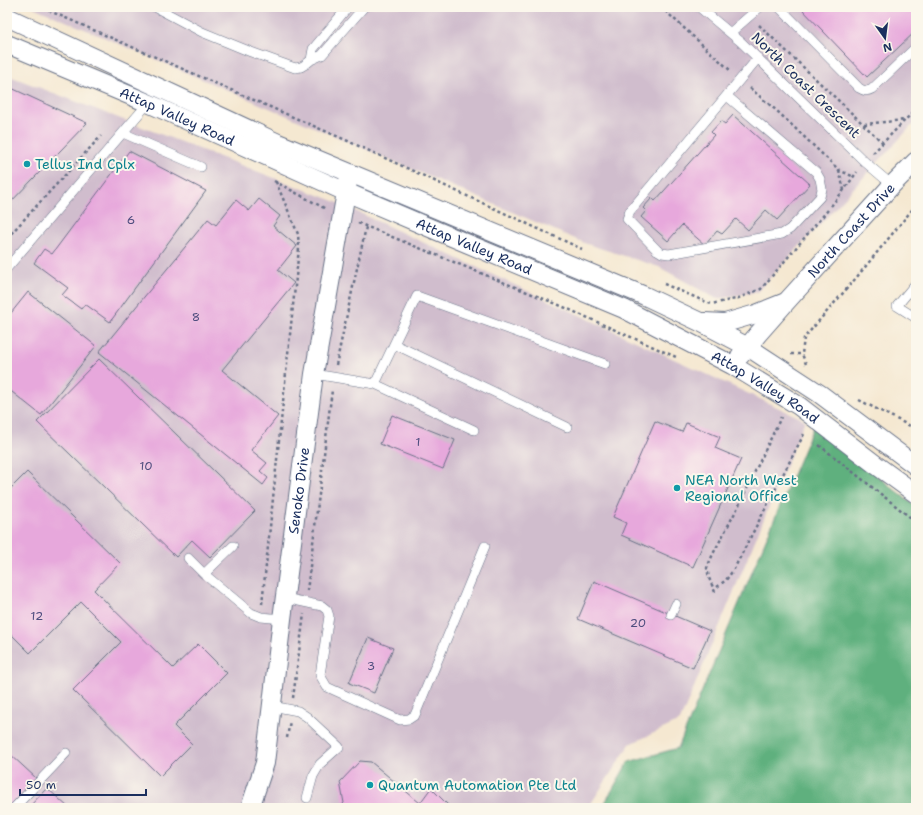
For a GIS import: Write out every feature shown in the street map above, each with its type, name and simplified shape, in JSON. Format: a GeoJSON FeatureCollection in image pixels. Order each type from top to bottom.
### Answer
{"type":"FeatureCollection","features":[{"type":"Feature","properties":{"kind":"street","name":"Attap Valley Road"},"geometry":{"type":"LineString","coordinates":[[7,17],[278,143],[645,296],[748,347],[806,397],[876,465],[916,494]]}},
{"type":"Feature","properties":{"kind":"street","name":"Attap Valley Road"},"geometry":{"type":"LineString","coordinates":[[7,44],[148,104],[346,192],[624,309],[732,365],[806,397],[916,466]]}},
{"type":"Feature","properties":{"kind":"street","name":"North Coast Drive"},"geometry":{"type":"LineString","coordinates":[[732,365],[787,301],[892,185],[916,161]]}},
{"type":"Feature","properties":{"kind":"street","name":"Senoko Drive"},"geometry":{"type":"LineString","coordinates":[[250,808],[265,763],[314,374],[349,172]]}},
{"type":"Feature","properties":{"kind":"street","name":"North Coast Drive"},"geometry":{"type":"LineString","coordinates":[[700,322],[725,323],[756,314],[787,301]]}},
{"type":"Feature","properties":{"kind":"lane"},"geometry":{"type":"LineString","coordinates":[[155,7],[202,32],[295,68],[322,55],[364,7]]}},
{"type":"Feature","properties":{"kind":"lane"},"geometry":{"type":"LineString","coordinates":[[311,60],[313,49],[348,7]]}},
{"type":"Feature","properties":{"kind":"lane","name":"North Coast Crescent"},"geometry":{"type":"LineString","coordinates":[[699,7],[758,58],[865,162],[892,185]]}},
{"type":"Feature","properties":{"kind":"lane"},"geometry":{"type":"LineString","coordinates":[[730,33],[760,7]]}},
{"type":"Feature","properties":{"kind":"lane"},"geometry":{"type":"LineString","coordinates":[[779,7],[859,88],[866,91],[872,89],[916,47]]}},
{"type":"Feature","properties":{"kind":"lane"},"geometry":{"type":"LineString","coordinates":[[726,96],[816,172],[820,179],[822,189],[820,197],[790,229],[782,234],[668,254],[662,253],[657,250],[627,219],[630,211],[726,96],[740,80],[758,58]]}},
{"type":"Feature","properties":{"kind":"lane"},"geometry":{"type":"LineString","coordinates":[[7,268],[162,88]]}},
{"type":"Feature","properties":{"kind":"lane"},"geometry":{"type":"LineString","coordinates":[[123,133],[201,167]]}},
{"type":"Feature","properties":{"kind":"lane"},"geometry":{"type":"LineString","coordinates":[[916,283],[897,306],[916,318]]}},
{"type":"Feature","properties":{"kind":"lane"},"geometry":{"type":"LineString","coordinates":[[375,384],[417,296],[605,364]]}},
{"type":"Feature","properties":{"kind":"lane"},"geometry":{"type":"LineString","coordinates":[[394,344],[567,427]]}},
{"type":"Feature","properties":{"kind":"lane"},"geometry":{"type":"LineString","coordinates":[[314,374],[375,384],[474,430]]}},
{"type":"Feature","properties":{"kind":"lane"},"geometry":{"type":"LineString","coordinates":[[204,574],[233,546]]}},
{"type":"Feature","properties":{"kind":"lane"},"geometry":{"type":"LineString","coordinates":[[285,598],[322,606],[327,610],[329,616],[320,675],[327,687],[400,720],[409,719],[415,715],[485,546]]}},
{"type":"Feature","properties":{"kind":"lane"},"geometry":{"type":"LineString","coordinates":[[188,558],[204,574],[250,613],[261,617],[282,619]]}},
{"type":"Feature","properties":{"kind":"lane"},"geometry":{"type":"LineString","coordinates":[[671,615],[676,604]]}},
{"type":"Feature","properties":{"kind":"lane"},"geometry":{"type":"LineString","coordinates":[[272,706],[298,711],[307,717],[339,747],[320,764],[313,776],[307,798]]}},
{"type":"Feature","properties":{"kind":"lane"},"geometry":{"type":"LineString","coordinates":[[14,808],[66,753]]}},
{"type":"Feature","properties":{"kind":"path"},"geometry":{"type":"LineString","coordinates":[[44,7],[52,12],[348,141],[564,242],[585,250]]}},
{"type":"Feature","properties":{"kind":"path"},"geometry":{"type":"LineString","coordinates":[[661,7],[740,80],[777,111],[839,170],[854,177]]}},
{"type":"Feature","properties":{"kind":"path"},"geometry":{"type":"LineString","coordinates":[[750,16],[883,143]]}},
{"type":"Feature","properties":{"kind":"path"},"geometry":{"type":"LineString","coordinates":[[662,283],[711,304],[736,299],[761,289],[844,190],[865,162],[916,109]]}},
{"type":"Feature","properties":{"kind":"path"},"geometry":{"type":"LineString","coordinates":[[864,124],[905,120]]}},
{"type":"Feature","properties":{"kind":"path"},"geometry":{"type":"LineString","coordinates":[[7,238],[103,134]]}},
{"type":"Feature","properties":{"kind":"path"},"geometry":{"type":"LineString","coordinates":[[839,170],[844,190]]}},
{"type":"Feature","properties":{"kind":"path"},"geometry":{"type":"LineString","coordinates":[[269,178],[341,217],[559,305],[681,359]]}},
{"type":"Feature","properties":{"kind":"path"},"geometry":{"type":"LineString","coordinates":[[261,617],[299,248],[298,234],[276,181]]}},
{"type":"Feature","properties":{"kind":"path"},"geometry":{"type":"LineString","coordinates":[[811,368],[805,363],[802,354],[804,338],[916,206]]}},
{"type":"Feature","properties":{"kind":"path"},"geometry":{"type":"LineString","coordinates":[[286,744],[306,603],[334,377],[366,227]]}},
{"type":"Feature","properties":{"kind":"path"},"geometry":{"type":"LineString","coordinates":[[791,354],[802,354]]}},
{"type":"Feature","properties":{"kind":"path"},"geometry":{"type":"LineString","coordinates":[[775,413],[786,420]]}},
{"type":"Feature","properties":{"kind":"path"},"geometry":{"type":"LineString","coordinates":[[715,592],[708,578],[707,568],[781,417]]}},
{"type":"Feature","properties":{"kind":"path"},"geometry":{"type":"LineString","coordinates":[[717,587],[726,580],[734,569],[804,434],[800,430]]}},
{"type":"Feature","properties":{"kind":"path"},"geometry":{"type":"LineString","coordinates":[[816,443],[916,522]]}},
{"type":"Feature","properties":{"kind":"shaded area"},"geometry":{"type":"Polygon","coordinates":[[[33,7],[916,7],[916,121],[757,292],[717,299],[659,267],[587,244],[33,7]]]}},
{"type":"Feature","properties":{"kind":"shaded area"},"geometry":{"type":"Polygon","coordinates":[[[7,75],[334,201],[805,420],[680,721],[630,744],[588,808],[7,808],[7,75]]]}},
{"type":"Feature","properties":{"kind":"green space"},"geometry":{"type":"Polygon","coordinates":[[[814,425],[916,507],[916,808],[602,808],[628,762],[678,748],[814,425]]]}},
{"type":"Feature","properties":{"kind":"building"},"geometry":{"type":"Polygon","coordinates":[[[800,7],[916,7],[916,31],[867,77],[800,7]]]}},
{"type":"Feature","properties":{"kind":"building","name":"Tellus Ind Cplx"},"geometry":{"type":"Polygon","coordinates":[[[7,86],[87,123],[7,206],[7,86]]]}},
{"type":"Feature","properties":{"kind":"building"},"geometry":{"type":"Polygon","coordinates":[[[733,115],[810,184],[777,220],[766,210],[748,230],[736,219],[722,234],[717,231],[705,245],[682,225],[668,241],[641,217],[646,211],[643,208],[652,198],[655,201],[714,135],[711,132],[721,121],[725,124],[733,115]]]}},
{"type":"Feature","properties":{"kind":"building"},"geometry":{"type":"Polygon","coordinates":[[[129,151],[206,191],[110,322],[85,304],[81,309],[62,295],[68,288],[34,263],[44,249],[52,254],[129,151]]]}},
{"type":"Feature","properties":{"kind":"building"},"geometry":{"type":"Polygon","coordinates":[[[259,199],[280,216],[273,226],[297,246],[278,270],[294,283],[222,370],[278,416],[251,450],[267,463],[260,471],[268,478],[263,485],[99,352],[208,219],[216,225],[236,200],[249,211],[259,199]]]}},
{"type":"Feature","properties":{"kind":"building"},"geometry":{"type":"Polygon","coordinates":[[[28,292],[96,346],[41,415],[7,388],[7,318],[28,292]]]}},
{"type":"Feature","properties":{"kind":"building"},"geometry":{"type":"Polygon","coordinates":[[[99,359],[255,511],[210,557],[192,540],[176,557],[37,422],[99,359]]]}},
{"type":"Feature","properties":{"kind":"building"},"geometry":{"type":"Polygon","coordinates":[[[392,415],[455,440],[443,469],[380,444],[392,415]]]}},
{"type":"Feature","properties":{"kind":"building","name":"NEA North West Regional Office"},"geometry":{"type":"Polygon","coordinates":[[[655,421],[682,432],[686,423],[720,437],[715,448],[741,459],[693,567],[621,535],[626,523],[613,517],[655,421]]]}},
{"type":"Feature","properties":{"kind":"building"},"geometry":{"type":"Polygon","coordinates":[[[27,472],[120,563],[94,590],[173,668],[198,644],[227,673],[174,726],[192,744],[160,776],[73,690],[121,642],[81,602],[30,653],[7,630],[7,492],[27,472]]]}},
{"type":"Feature","properties":{"kind":"building"},"geometry":{"type":"Polygon","coordinates":[[[594,581],[710,631],[693,668],[578,619],[594,581]]]}},
{"type":"Feature","properties":{"kind":"building"},"geometry":{"type":"Polygon","coordinates":[[[368,638],[393,648],[374,693],[349,683],[368,638]]]}},
{"type":"Feature","properties":{"kind":"building"},"geometry":{"type":"Polygon","coordinates":[[[10,754],[36,778],[7,808],[7,757],[10,754]]]}},
{"type":"Feature","properties":{"kind":"building","name":"Quantum Automation Pte Ltd"},"geometry":{"type":"Polygon","coordinates":[[[360,761],[371,762],[420,803],[431,788],[451,808],[339,808],[344,803],[340,782],[360,761]]]}},
{"type":"Feature","properties":{"kind":"building"},"geometry":{"type":"Polygon","coordinates":[[[47,788],[69,808],[28,808],[47,788]]]}},
{"type":"Feature","properties":{"kind":"place","name":"Tellus Ind Cplx"},"geometry":{"type":"Point","coordinates":[27,164]}},
{"type":"Feature","properties":{"kind":"place","name":"NEA North West Regional Office"},"geometry":{"type":"Point","coordinates":[677,488]}},
{"type":"Feature","properties":{"kind":"place","name":"Quantum Automation Pte Ltd"},"geometry":{"type":"Point","coordinates":[370,785]}}]}
